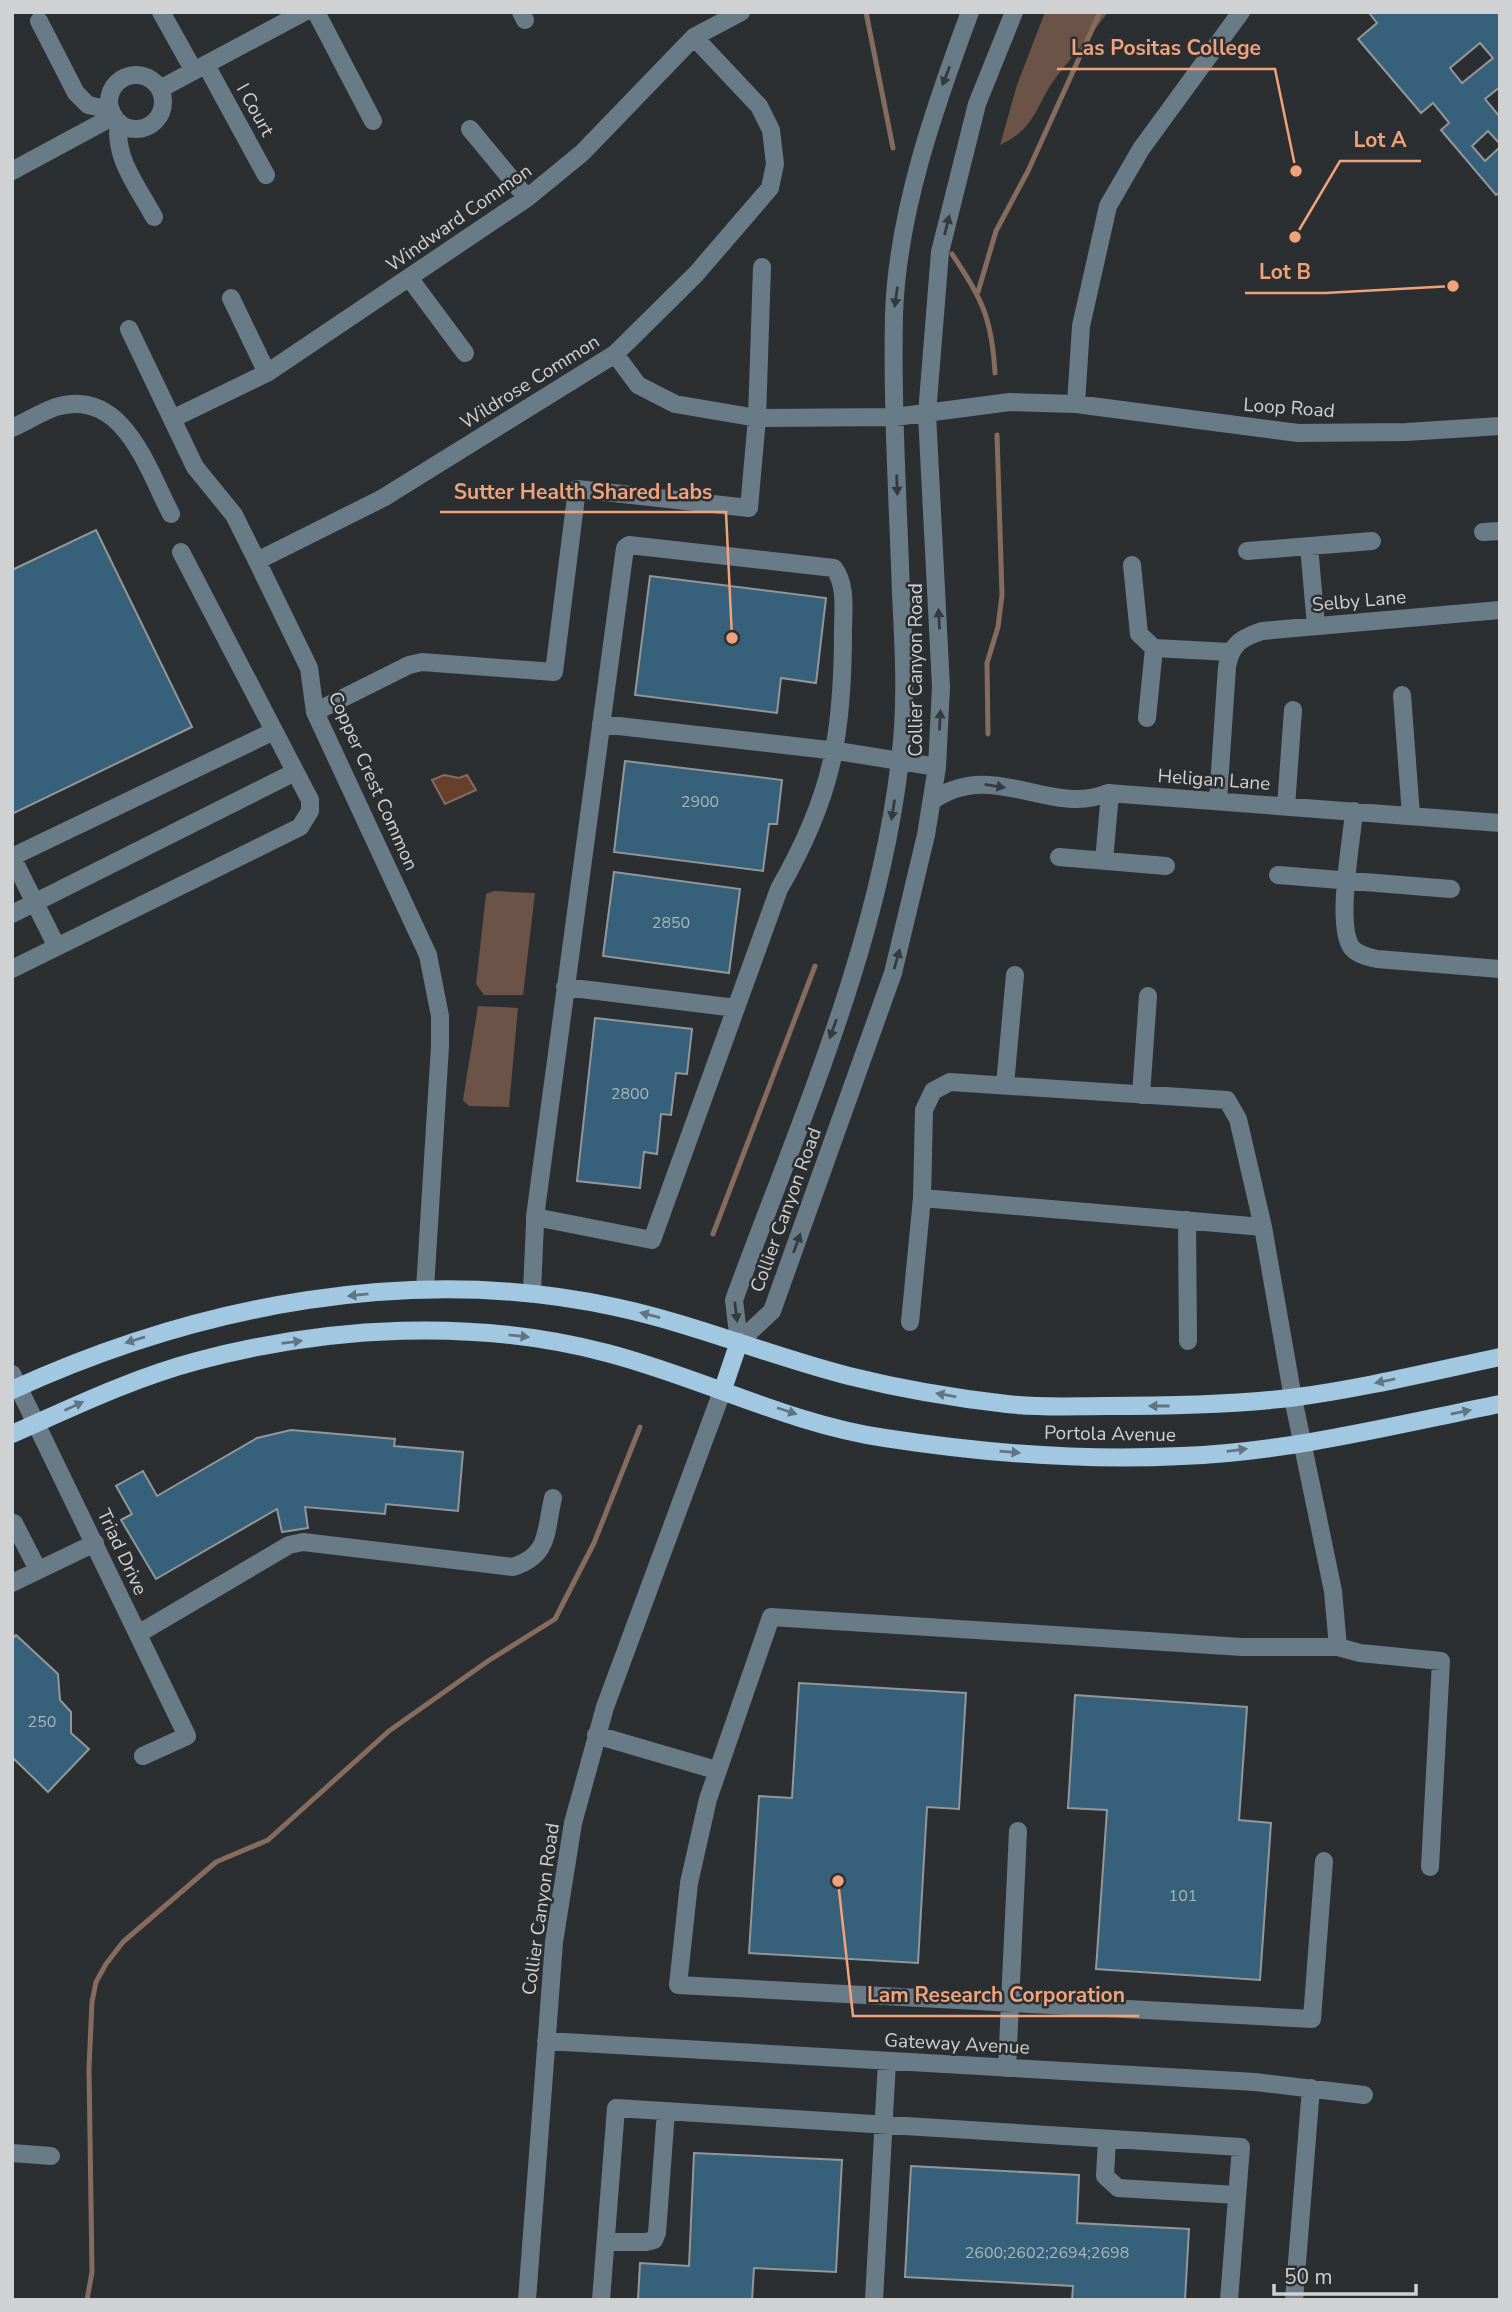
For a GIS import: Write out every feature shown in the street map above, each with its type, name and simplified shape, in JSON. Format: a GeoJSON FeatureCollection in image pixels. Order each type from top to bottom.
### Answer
{"type":"FeatureCollection","features":[{"type":"Feature","properties":{"kind":"main road","name":"Portola Avenue"},"geometry":{"type":"LineString","coordinates":[[14,1384],[127,1342],[185,1325],[276,1305],[425,1289],[532,1292],[617,1307],[877,1382],[1013,1405],[1183,1406],[1293,1398],[1500,1357]]}},
{"type":"Feature","properties":{"kind":"main road","name":"Portola Avenue"},"geometry":{"type":"LineString","coordinates":[[12,1434],[99,1395],[195,1361],[279,1344],[425,1331],[475,1332],[565,1342],[678,1373],[827,1424],[879,1437],[1060,1456],[1184,1456],[1303,1443],[1500,1404]]}},
{"type":"Feature","properties":{"kind":"main road","name":"Collier Canyon Road"},"geometry":{"type":"LineString","coordinates":[[723,1389],[739,1342]]}},
{"type":"Feature","properties":{"kind":"street","name":"I Court"},"geometry":{"type":"LineString","coordinates":[[162,12],[266,175]]}},
{"type":"Feature","properties":{"kind":"street","name":"Windward Common"},"geometry":{"type":"LineString","coordinates":[[172,419],[267,373],[527,198],[582,153],[694,37],[741,12]]}},
{"type":"Feature","properties":{"kind":"street","name":"Collier Canyon Road"},"geometry":{"type":"LineString","coordinates":[[739,1342],[734,1300],[857,961],[882,870],[900,761],[905,684],[895,417],[894,311],[906,228],[937,101],[970,12]]}},
{"type":"Feature","properties":{"kind":"street","name":"Collier Canyon Road"},"geometry":{"type":"LineString","coordinates":[[739,1342],[772,1311],[877,1020],[906,925],[932,801],[937,767],[940,639],[927,414],[940,252],[977,104],[1014,12]]}},
{"type":"Feature","properties":{"kind":"street"},"geometry":{"type":"LineString","coordinates":[[1076,404],[1081,326],[1108,206],[1142,149],[1241,12]]}},
{"type":"Feature","properties":{"kind":"street"},"geometry":{"type":"LineString","coordinates":[[160,89],[304,13],[373,121]]}},
{"type":"Feature","properties":{"kind":"street"},"geometry":{"type":"LineString","coordinates":[[38,21],[76,93],[88,105],[114,116],[128,127],[148,125],[162,110],[160,89],[144,76],[123,78],[110,94],[114,116],[116,138],[119,152],[154,216]]}},
{"type":"Feature","properties":{"kind":"street","name":"Wildrose Common"},"geometry":{"type":"LineString","coordinates":[[257,561],[383,498],[615,354],[696,274],[770,188],[775,164],[771,130],[759,106],[694,37]]}},
{"type":"Feature","properties":{"kind":"street"},"geometry":{"type":"LineString","coordinates":[[12,171],[114,116]]}},
{"type":"Feature","properties":{"kind":"street"},"geometry":{"type":"LineString","coordinates":[[470,129],[527,198]]}},
{"type":"Feature","properties":{"kind":"street"},"geometry":{"type":"LineString","coordinates":[[315,712],[409,665],[422,662],[554,672],[577,489],[749,508],[757,418],[762,267]]}},
{"type":"Feature","properties":{"kind":"street"},"geometry":{"type":"LineString","coordinates":[[410,279],[465,353]]}},
{"type":"Feature","properties":{"kind":"street"},"geometry":{"type":"LineString","coordinates":[[231,298],[267,373]]}},
{"type":"Feature","properties":{"kind":"street","name":"Copper Crest Common"},"geometry":{"type":"LineString","coordinates":[[129,329],[195,467],[234,515],[309,668],[315,712],[416,925],[436,985],[440,1046],[425,1289]]}},
{"type":"Feature","properties":{"kind":"street","name":"Loop Road"},"geometry":{"type":"LineString","coordinates":[[615,354],[638,385],[675,404],[757,418],[895,417],[1010,402],[1076,404],[1298,433],[1406,432],[1500,426]]}},
{"type":"Feature","properties":{"kind":"street"},"geometry":{"type":"LineString","coordinates":[[12,428],[57,407],[81,404],[103,408],[123,425],[171,514]]}},
{"type":"Feature","properties":{"kind":"street"},"geometry":{"type":"LineString","coordinates":[[1247,551],[1372,541]]}},
{"type":"Feature","properties":{"kind":"street"},"geometry":{"type":"LineString","coordinates":[[532,1292],[535,1217],[625,548],[629,545],[834,568],[843,589],[843,678],[836,751],[823,798],[797,858],[779,889],[652,1240],[535,1217]]}},
{"type":"Feature","properties":{"kind":"street"},"geometry":{"type":"LineString","coordinates":[[1309,546],[1316,626]]}},
{"type":"Feature","properties":{"kind":"street"},"geometry":{"type":"LineString","coordinates":[[12,969],[300,827],[310,811],[310,800],[181,552]]}},
{"type":"Feature","properties":{"kind":"street"},"geometry":{"type":"LineString","coordinates":[[1132,565],[1139,635],[1154,648],[1230,652],[1218,801]]}},
{"type":"Feature","properties":{"kind":"street","name":"Selby Lane"},"geometry":{"type":"LineString","coordinates":[[1230,652],[1244,636],[1262,631],[1500,610]]}},
{"type":"Feature","properties":{"kind":"street"},"geometry":{"type":"LineString","coordinates":[[1147,718],[1154,648]]}},
{"type":"Feature","properties":{"kind":"street"},"geometry":{"type":"LineString","coordinates":[[1402,695],[1411,816]]}},
{"type":"Feature","properties":{"kind":"street"},"geometry":{"type":"LineString","coordinates":[[1286,806],[1293,710]]}},
{"type":"Feature","properties":{"kind":"street"},"geometry":{"type":"LineString","coordinates":[[601,723],[836,751],[937,767]]}},
{"type":"Feature","properties":{"kind":"street"},"geometry":{"type":"LineString","coordinates":[[57,947],[12,857],[274,731]]}},
{"type":"Feature","properties":{"kind":"street"},"geometry":{"type":"LineString","coordinates":[[12,914],[295,772]]}},
{"type":"Feature","properties":{"kind":"street","name":"Heligan Lane"},"geometry":{"type":"LineString","coordinates":[[932,801],[947,790],[966,784],[983,784],[1083,800],[1109,793],[1500,823]]}},
{"type":"Feature","properties":{"kind":"street"},"geometry":{"type":"LineString","coordinates":[[1104,861],[1109,793]]}},
{"type":"Feature","properties":{"kind":"street"},"geometry":{"type":"LineString","coordinates":[[1354,811],[1344,925],[1353,948],[1364,956],[1377,959],[1500,969]]}},
{"type":"Feature","properties":{"kind":"street"},"geometry":{"type":"LineString","coordinates":[[1059,857],[1166,866]]}},
{"type":"Feature","properties":{"kind":"street"},"geometry":{"type":"LineString","coordinates":[[1278,875],[1451,888]]}},
{"type":"Feature","properties":{"kind":"street"},"geometry":{"type":"LineString","coordinates":[[1005,1086],[1015,975]]}},
{"type":"Feature","properties":{"kind":"street"},"geometry":{"type":"LineString","coordinates":[[565,987],[736,1008]]}},
{"type":"Feature","properties":{"kind":"street"},"geometry":{"type":"LineString","coordinates":[[1141,1095],[1148,996]]}},
{"type":"Feature","properties":{"kind":"street"},"geometry":{"type":"LineString","coordinates":[[911,1322],[922,1198],[924,1110],[933,1091],[950,1082],[1227,1100],[1238,1119],[1263,1227],[1293,1398],[1333,1591],[1338,1647]]}},
{"type":"Feature","properties":{"kind":"street"},"geometry":{"type":"LineString","coordinates":[[922,1198],[1263,1227]]}},
{"type":"Feature","properties":{"kind":"street"},"geometry":{"type":"LineString","coordinates":[[1187,1220],[1188,1340]]}},
{"type":"Feature","properties":{"kind":"street","name":"Triad Drive"},"geometry":{"type":"LineString","coordinates":[[14,1384],[37,1423],[187,1736],[144,1756]]}},
{"type":"Feature","properties":{"kind":"street","name":"Collier Canyon Road"},"geometry":{"type":"LineString","coordinates":[[527,2300],[546,2041],[562,1881],[575,1812],[596,1735],[723,1389]]}},
{"type":"Feature","properties":{"kind":"street"},"geometry":{"type":"LineString","coordinates":[[138,1634],[289,1545],[303,1542],[513,1567],[530,1562],[540,1553],[552,1498]]}},
{"type":"Feature","properties":{"kind":"street"},"geometry":{"type":"LineString","coordinates":[[14,1523],[38,1570]]}},
{"type":"Feature","properties":{"kind":"street"},"geometry":{"type":"LineString","coordinates":[[12,1583],[95,1543]]}},
{"type":"Feature","properties":{"kind":"street"},"geometry":{"type":"LineString","coordinates":[[1324,1861],[1312,2019],[678,1985],[688,1883],[716,1770],[771,1617],[1242,1647],[1338,1647],[1360,1653],[1441,1661],[1430,1867]]}},
{"type":"Feature","properties":{"kind":"street"},"geometry":{"type":"LineString","coordinates":[[596,1735],[716,1770]]}},
{"type":"Feature","properties":{"kind":"street"},"geometry":{"type":"LineString","coordinates":[[1007,2068],[1018,1831]]}},
{"type":"Feature","properties":{"kind":"street","name":"Gateway Avenue"},"geometry":{"type":"LineString","coordinates":[[546,2041],[1311,2088],[1364,2095]]}},
{"type":"Feature","properties":{"kind":"street"},"geometry":{"type":"LineString","coordinates":[[874,2300],[887,2061]]}},
{"type":"Feature","properties":{"kind":"street"},"geometry":{"type":"LineString","coordinates":[[1294,2300],[1311,2088]]}},
{"type":"Feature","properties":{"kind":"street"},"geometry":{"type":"LineString","coordinates":[[601,2300],[615,2108],[1241,2147],[1229,2300]]}},
{"type":"Feature","properties":{"kind":"street"},"geometry":{"type":"LineString","coordinates":[[606,2242],[646,2242],[654,2239],[657,2234],[666,2111]]}},
{"type":"Feature","properties":{"kind":"street"},"geometry":{"type":"LineString","coordinates":[[1107,2138],[1105,2176],[1118,2188],[1237,2195]]}},
{"type":"Feature","properties":{"kind":"street"},"geometry":{"type":"LineString","coordinates":[[12,2153],[51,2156]]}},
{"type":"Feature","properties":{"kind":"shaded area"},"geometry":{"type":"Polygon","coordinates":[[[1045,12],[1108,12],[1057,76],[1028,123],[1000,145],[1017,85],[1045,12]]]}},
{"type":"Feature","properties":{"kind":"shaded area"},"geometry":{"type":"Polygon","coordinates":[[[444,775],[459,778],[467,775],[476,790],[445,804],[432,780],[444,775]]]}},
{"type":"Feature","properties":{"kind":"shaded area"},"geometry":{"type":"Polygon","coordinates":[[[494,891],[535,893],[523,995],[484,995],[476,984],[486,894],[494,891]]]}},
{"type":"Feature","properties":{"kind":"shaded area"},"geometry":{"type":"Polygon","coordinates":[[[478,1006],[518,1008],[509,1107],[469,1106],[463,1100],[478,1006]]]}},
{"type":"Feature","properties":{"kind":"building"},"geometry":{"type":"Polygon","coordinates":[[[1500,12],[1500,87],[1485,99],[1500,117],[1500,144],[1488,131],[1472,146],[1485,161],[1500,147],[1500,192],[1496,195],[1441,130],[1449,123],[1433,103],[1421,113],[1358,39],[1377,23],[1370,14],[1500,12]],[[1480,43],[1450,68],[1462,83],[1493,58],[1480,43]]]}},
{"type":"Feature","properties":{"kind":"building"},"geometry":{"type":"Polygon","coordinates":[[[96,530],[192,727],[12,814],[12,570],[96,530]]]}},
{"type":"Feature","properties":{"kind":"building"},"geometry":{"type":"Polygon","coordinates":[[[650,576],[826,598],[816,683],[781,678],[777,713],[635,695],[650,576]]]}},
{"type":"Feature","properties":{"kind":"building"},"geometry":{"type":"Polygon","coordinates":[[[625,761],[782,780],[777,824],[769,824],[763,871],[614,852],[625,761]]]}},
{"type":"Feature","properties":{"kind":"building"},"geometry":{"type":"Polygon","coordinates":[[[614,872],[740,889],[729,973],[603,956],[614,872]]]}},
{"type":"Feature","properties":{"kind":"building"},"geometry":{"type":"Polygon","coordinates":[[[595,1018],[692,1029],[687,1074],[676,1073],[671,1115],[661,1114],[657,1154],[644,1152],[640,1188],[577,1181],[595,1018]]]}},
{"type":"Feature","properties":{"kind":"building"},"geometry":{"type":"Polygon","coordinates":[[[291,1430],[395,1439],[394,1446],[463,1452],[458,1511],[386,1504],[385,1514],[305,1507],[308,1528],[282,1532],[277,1509],[156,1579],[121,1520],[132,1514],[116,1486],[143,1471],[157,1496],[257,1438],[291,1430]]]}},
{"type":"Feature","properties":{"kind":"building"},"geometry":{"type":"Polygon","coordinates":[[[16,1635],[58,1674],[60,1700],[71,1712],[71,1733],[89,1749],[48,1792],[12,1757],[12,1639],[16,1635]]]}},
{"type":"Feature","properties":{"kind":"building"},"geometry":{"type":"Polygon","coordinates":[[[799,1683],[966,1693],[959,1809],[927,1807],[918,1963],[749,1953],[759,1796],[792,1798],[799,1683]]]}},
{"type":"Feature","properties":{"kind":"building"},"geometry":{"type":"Polygon","coordinates":[[[1075,1695],[1247,1707],[1239,1820],[1271,1823],[1260,1980],[1096,1969],[1107,1810],[1068,1808],[1075,1695]]]}},
{"type":"Feature","properties":{"kind":"building"},"geometry":{"type":"Polygon","coordinates":[[[694,2153],[842,2160],[836,2272],[754,2268],[752,2300],[638,2300],[640,2263],[689,2266],[694,2153]]]}},
{"type":"Feature","properties":{"kind":"building"},"geometry":{"type":"Polygon","coordinates":[[[911,2166],[1079,2175],[1077,2223],[1189,2229],[1185,2300],[1072,2300],[1073,2286],[905,2277],[911,2166]]]}},
{"type":"Feature","properties":{"kind":"waterway"},"geometry":{"type":"LineString","coordinates":[[866,12],[893,148]]}},
{"type":"Feature","properties":{"kind":"waterway"},"geometry":{"type":"LineString","coordinates":[[978,292],[996,231],[1028,171],[1100,12]]}},
{"type":"Feature","properties":{"kind":"waterway"},"geometry":{"type":"LineString","coordinates":[[952,254],[984,310],[994,354],[995,373]]}},
{"type":"Feature","properties":{"kind":"waterway"},"geometry":{"type":"LineString","coordinates":[[988,734],[987,663],[998,627],[1002,595],[997,435]]}},
{"type":"Feature","properties":{"kind":"waterway"},"geometry":{"type":"LineString","coordinates":[[713,1234],[815,966]]}},
{"type":"Feature","properties":{"kind":"waterway"},"geometry":{"type":"LineString","coordinates":[[87,2300],[92,2272],[89,2068],[92,2002],[96,1982],[106,1964],[123,1942],[216,1862],[268,1840],[389,1731],[488,1661],[555,1619],[594,1543],[640,1427]]}},
{"type":"Feature","properties":{"kind":"place","name":"Las Positas College"},"geometry":{"type":"Point","coordinates":[1296,171]}},
{"type":"Feature","properties":{"kind":"place","name":"Lot A"},"geometry":{"type":"Point","coordinates":[1295,237]}},
{"type":"Feature","properties":{"kind":"place","name":"Lot B"},"geometry":{"type":"Point","coordinates":[1453,286]}},
{"type":"Feature","properties":{"kind":"place","name":"Sutter Health Shared Labs"},"geometry":{"type":"Point","coordinates":[732,638]}},
{"type":"Feature","properties":{"kind":"place","name":"Lam Research Corporation"},"geometry":{"type":"Point","coordinates":[838,1881]}}]}
